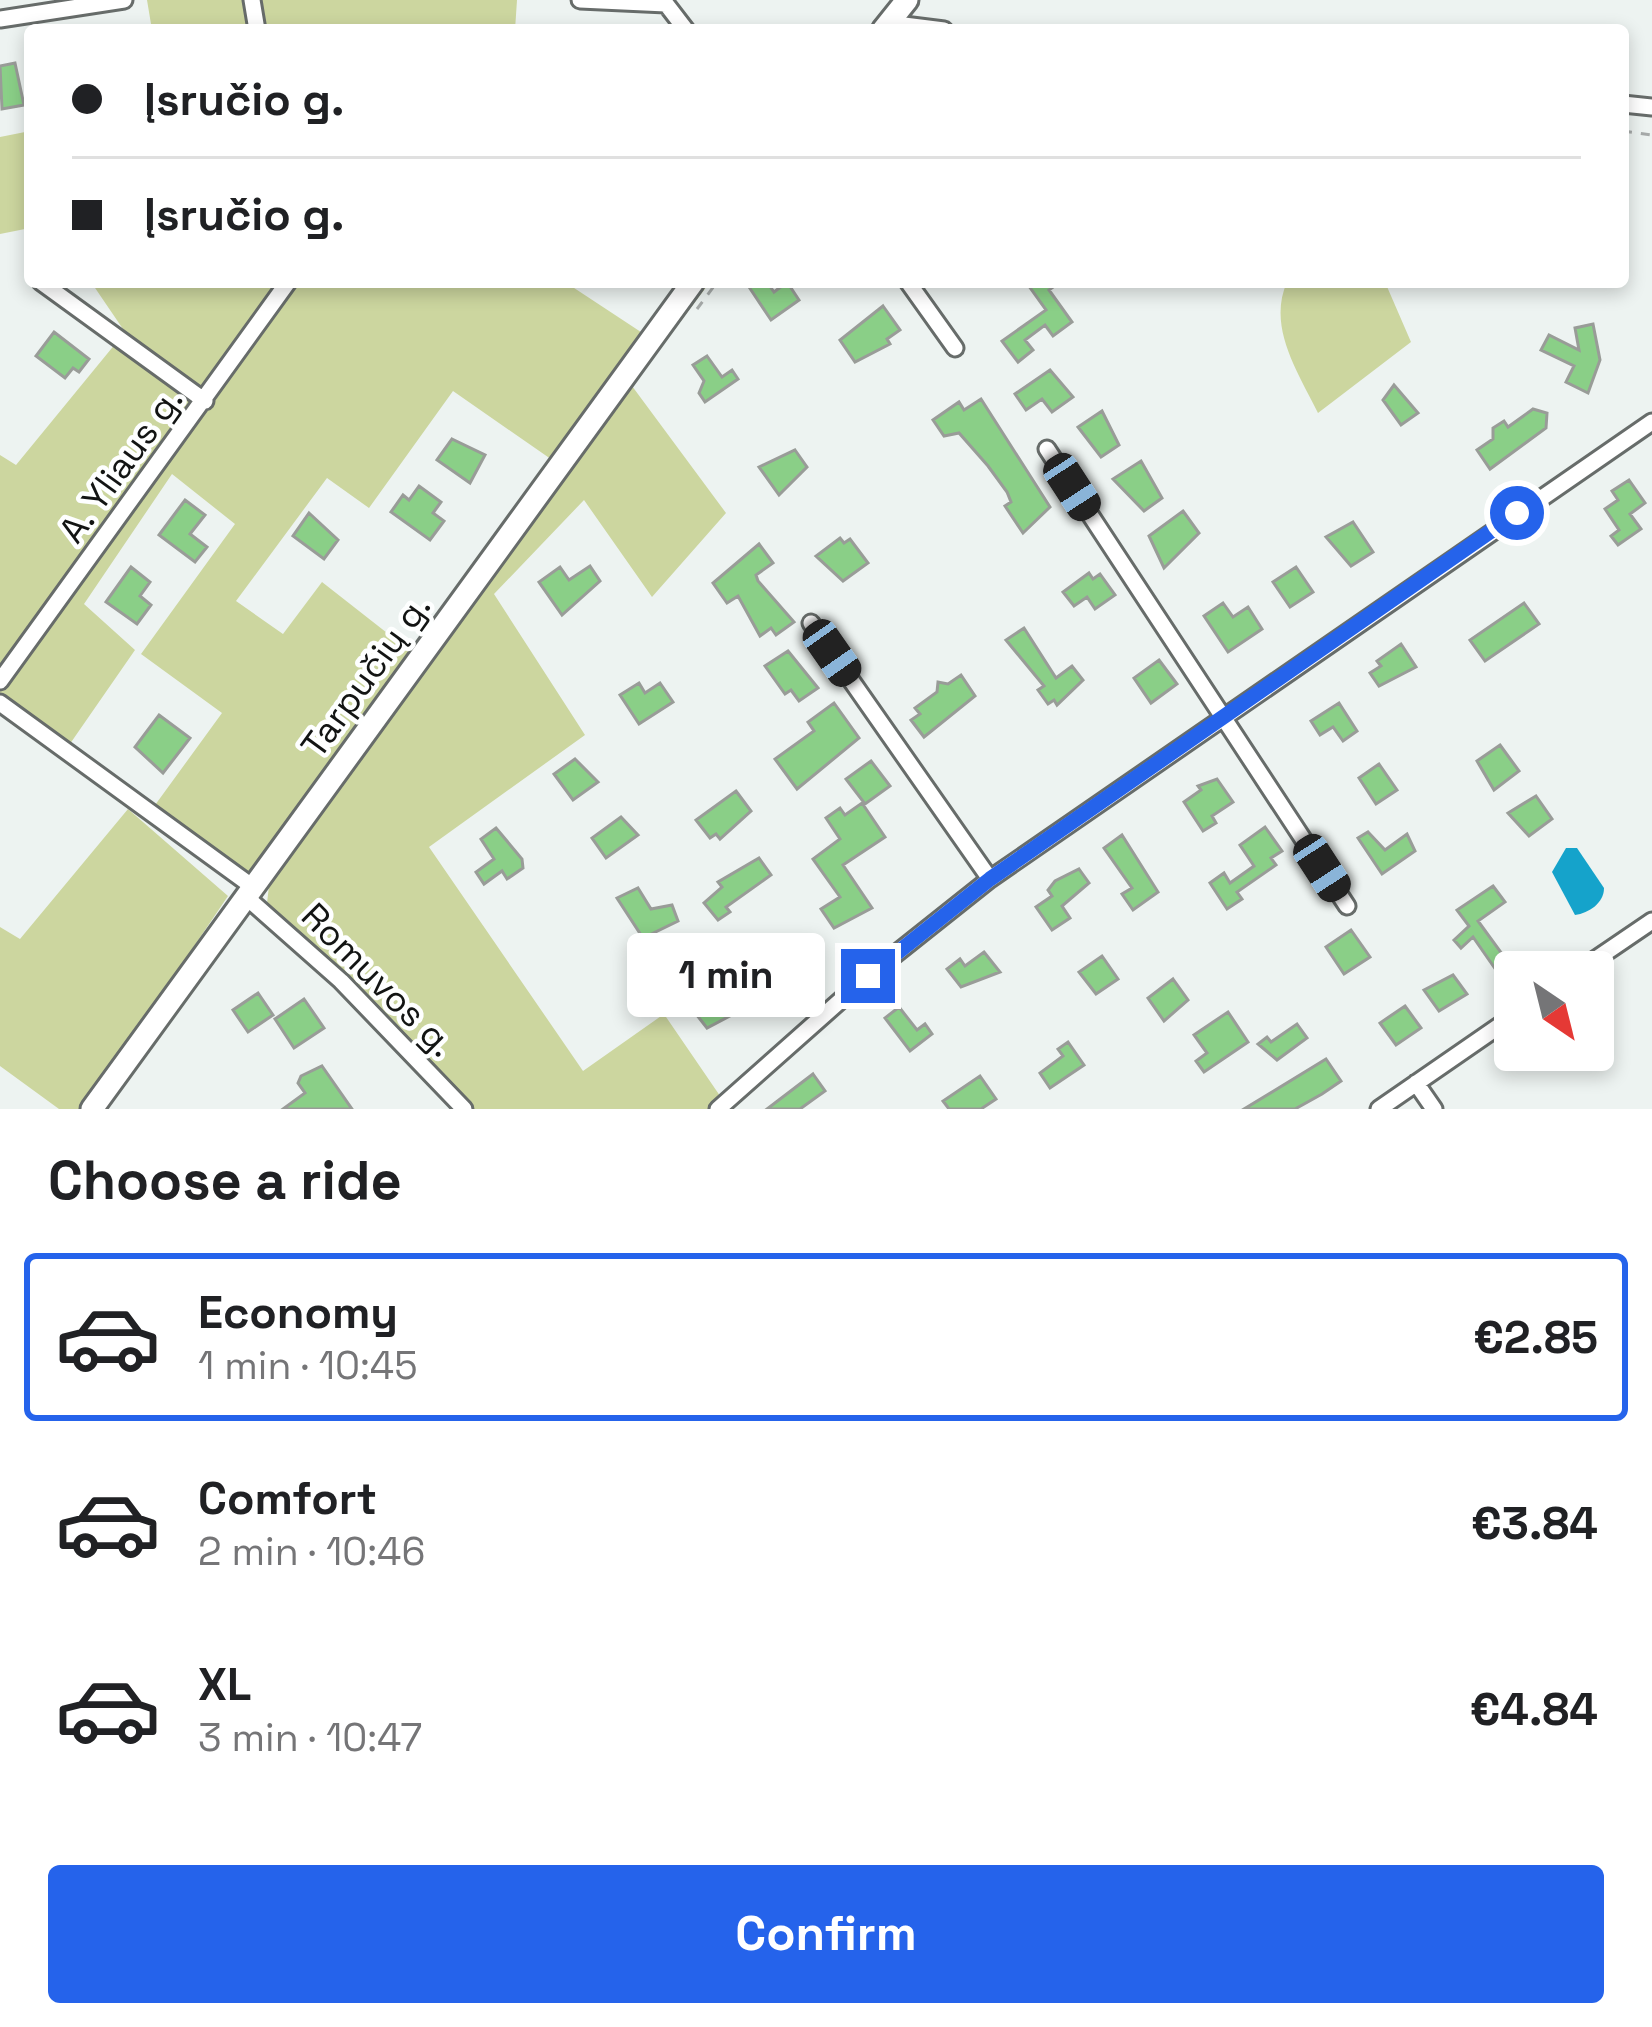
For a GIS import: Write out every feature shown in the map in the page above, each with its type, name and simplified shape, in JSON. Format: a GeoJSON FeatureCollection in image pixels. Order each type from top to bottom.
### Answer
{"type":"FeatureCollection","features":[{"type":"Feature","properties":{"kind":"main road"},"geometry":{"type":"LineString","coordinates":[[887,24],[907,0]]}},
{"type":"Feature","properties":{"kind":"main road","name":"Tarpučių g."},"geometry":{"type":"LineString","coordinates":[[92,1109],[689,288]]}},
{"type":"Feature","properties":{"kind":"street"},"geometry":{"type":"LineString","coordinates":[[0,19],[124,0]]}},
{"type":"Feature","properties":{"kind":"street"},"geometry":{"type":"LineString","coordinates":[[580,0],[664,2]]}},
{"type":"Feature","properties":{"kind":"street"},"geometry":{"type":"LineString","coordinates":[[48,288],[205,401]]}},
{"type":"Feature","properties":{"kind":"street","name":"A. Yliaus g."},"geometry":{"type":"LineString","coordinates":[[0,680],[284,288]]}},
{"type":"Feature","properties":{"kind":"street"},"geometry":{"type":"LineString","coordinates":[[912,288],[955,348]]}},
{"type":"Feature","properties":{"kind":"street"},"geometry":{"type":"LineString","coordinates":[[718,1109],[868,976],[990,879],[1652,422]]}},
{"type":"Feature","properties":{"kind":"street"},"geometry":{"type":"LineString","coordinates":[[1047,448],[1347,906]]}},
{"type":"Feature","properties":{"kind":"street"},"geometry":{"type":"LineString","coordinates":[[811,623],[990,879]]}},
{"type":"Feature","properties":{"kind":"street","name":"Romuvos g."},"geometry":{"type":"LineString","coordinates":[[0,703],[250,892],[464,1109]]}},
{"type":"Feature","properties":{"kind":"street"},"geometry":{"type":"LineString","coordinates":[[1611,951],[1650,927]]}},
{"type":"Feature","properties":{"kind":"street"},"geometry":{"type":"LineString","coordinates":[[1379,1109],[1494,1029]]}},
{"type":"Feature","properties":{"kind":"street"},"geometry":{"type":"LineString","coordinates":[[1416,1083],[1434,1109]]}},
{"type":"Feature","properties":{"kind":"green space"},"geometry":{"type":"Polygon","coordinates":[[[147,0],[517,0],[515,24],[151,24],[147,0]]]}},
{"type":"Feature","properties":{"kind":"green space"},"geometry":{"type":"Polygon","coordinates":[[[24,132],[24,229],[0,234],[0,137],[24,132]]]}},
{"type":"Feature","properties":{"kind":"green space"},"geometry":{"type":"Polygon","coordinates":[[[95,288],[574,288],[650,338],[688,288],[706,288],[632,386],[726,513],[652,597],[584,500],[494,594],[585,735],[429,847],[583,1071],[664,1014],[729,1109],[464,1109],[266,912],[269,886],[343,767],[253,887],[150,812],[222,713],[141,654],[235,524],[172,474],[84,604],[135,650],[65,751],[0,696],[0,455],[16,465],[125,332],[95,288]],[[453,391],[369,508],[327,478],[236,601],[283,634],[322,582],[419,658],[558,464],[453,391]]]}},
{"type":"Feature","properties":{"kind":"green space"},"geometry":{"type":"Polygon","coordinates":[[[1285,288],[1388,288],[1411,342],[1318,413],[1288,349],[1282,299],[1285,288]]]}},
{"type":"Feature","properties":{"kind":"green space"},"geometry":{"type":"Polygon","coordinates":[[[128,809],[228,896],[84,1109],[59,1109],[0,1066],[0,927],[20,939],[128,809]]]}},
{"type":"Feature","properties":{"kind":"water"},"geometry":{"type":"Polygon","coordinates":[[[1566,848],[1577,848],[1604,888],[1595,906],[1575,915],[1552,872],[1566,848]]]}},
{"type":"Feature","properties":{"kind":"building"},"geometry":{"type":"Polygon","coordinates":[[[15,63],[24,105],[2,109],[0,66],[15,63]]]}},
{"type":"Feature","properties":{"kind":"building"},"geometry":{"type":"Polygon","coordinates":[[[750,288],[774,292],[791,288],[799,300],[771,320],[750,288]]]}},
{"type":"Feature","properties":{"kind":"building"},"geometry":{"type":"Polygon","coordinates":[[[1030,288],[1052,288],[1072,322],[1053,336],[1045,325],[1025,340],[1033,350],[1018,362],[1002,341],[1046,310],[1030,288]]]}},
{"type":"Feature","properties":{"kind":"building"},"geometry":{"type":"Polygon","coordinates":[[[883,306],[900,330],[887,339],[890,344],[855,362],[840,340],[883,306]]]}},
{"type":"Feature","properties":{"kind":"building"},"geometry":{"type":"Polygon","coordinates":[[[1593,324],[1600,360],[1588,393],[1566,382],[1574,366],[1541,350],[1549,335],[1579,350],[1575,328],[1593,324]]]}},
{"type":"Feature","properties":{"kind":"building"},"geometry":{"type":"Polygon","coordinates":[[[54,332],[89,359],[79,372],[73,368],[65,378],[36,356],[54,332]]]}},
{"type":"Feature","properties":{"kind":"building"},"geometry":{"type":"Polygon","coordinates":[[[707,356],[722,377],[732,370],[738,379],[705,402],[699,393],[704,381],[693,365],[707,356]]]}},
{"type":"Feature","properties":{"kind":"building"},"geometry":{"type":"Polygon","coordinates":[[[1050,370],[1073,397],[1052,412],[1042,399],[1026,410],[1015,394],[1050,370]]]}},
{"type":"Feature","properties":{"kind":"building"},"geometry":{"type":"Polygon","coordinates":[[[1394,385],[1418,413],[1401,425],[1383,400],[1394,385]]]}},
{"type":"Feature","properties":{"kind":"building"},"geometry":{"type":"Polygon","coordinates":[[[981,399],[1050,507],[1023,533],[1005,506],[1011,502],[1007,492],[988,466],[959,433],[944,436],[933,420],[959,402],[964,410],[981,399]]]}},
{"type":"Feature","properties":{"kind":"building"},"geometry":{"type":"Polygon","coordinates":[[[1533,409],[1547,413],[1546,428],[1490,469],[1477,450],[1493,439],[1493,428],[1504,421],[1508,427],[1533,409]]]}},
{"type":"Feature","properties":{"kind":"building"},"geometry":{"type":"Polygon","coordinates":[[[1102,411],[1119,445],[1101,457],[1078,427],[1102,411]]]}},
{"type":"Feature","properties":{"kind":"building"},"geometry":{"type":"Polygon","coordinates":[[[452,439],[485,455],[470,483],[437,460],[452,439]]]}},
{"type":"Feature","properties":{"kind":"building"},"geometry":{"type":"Polygon","coordinates":[[[795,450],[807,467],[779,495],[759,467],[795,450]]]}},
{"type":"Feature","properties":{"kind":"building"},"geometry":{"type":"Polygon","coordinates":[[[1141,461],[1162,498],[1144,511],[1113,479],[1141,461]]]}},
{"type":"Feature","properties":{"kind":"building"},"geometry":{"type":"Polygon","coordinates":[[[1629,480],[1645,503],[1630,514],[1641,529],[1618,545],[1611,536],[1619,530],[1605,509],[1618,500],[1612,491],[1629,480]]]}},
{"type":"Feature","properties":{"kind":"building"},"geometry":{"type":"Polygon","coordinates":[[[419,486],[441,502],[433,513],[444,521],[430,540],[391,512],[403,495],[409,500],[419,486]]]}},
{"type":"Feature","properties":{"kind":"building"},"geometry":{"type":"Polygon","coordinates":[[[185,500],[205,515],[190,534],[207,547],[195,562],[159,535],[185,500]]]}},
{"type":"Feature","properties":{"kind":"building"},"geometry":{"type":"Polygon","coordinates":[[[1183,511],[1199,533],[1164,568],[1149,536],[1183,511]]]}},
{"type":"Feature","properties":{"kind":"building"},"geometry":{"type":"Polygon","coordinates":[[[309,513],[338,540],[324,559],[293,536],[309,513]]]}},
{"type":"Feature","properties":{"kind":"building"},"geometry":{"type":"Polygon","coordinates":[[[1353,522],[1373,552],[1351,566],[1326,537],[1353,522]]]}},
{"type":"Feature","properties":{"kind":"building"},"geometry":{"type":"Polygon","coordinates":[[[840,538],[844,543],[850,539],[868,563],[843,581],[816,556],[840,538]]]}},
{"type":"Feature","properties":{"kind":"building"},"geometry":{"type":"Polygon","coordinates":[[[759,544],[773,563],[756,575],[758,581],[794,622],[776,635],[771,628],[760,636],[738,596],[727,603],[713,583],[759,544]]]}},
{"type":"Feature","properties":{"kind":"building"},"geometry":{"type":"Polygon","coordinates":[[[590,566],[600,581],[562,615],[539,582],[560,567],[569,580],[590,566]]]}},
{"type":"Feature","properties":{"kind":"building"},"geometry":{"type":"Polygon","coordinates":[[[131,567],[150,582],[140,596],[151,605],[137,624],[106,602],[131,567]]]}},
{"type":"Feature","properties":{"kind":"building"},"geometry":{"type":"Polygon","coordinates":[[[1296,567],[1313,592],[1290,607],[1273,582],[1296,567]]]}},
{"type":"Feature","properties":{"kind":"building"},"geometry":{"type":"Polygon","coordinates":[[[1089,573],[1093,579],[1100,574],[1115,595],[1095,609],[1087,597],[1074,606],[1063,592],[1089,573]]]}},
{"type":"Feature","properties":{"kind":"building"},"geometry":{"type":"Polygon","coordinates":[[[1223,603],[1233,617],[1248,607],[1262,629],[1228,652],[1204,616],[1223,603]]]}},
{"type":"Feature","properties":{"kind":"building"},"geometry":{"type":"Polygon","coordinates":[[[1524,603],[1539,624],[1485,661],[1470,640],[1524,603]]]}},
{"type":"Feature","properties":{"kind":"building"},"geometry":{"type":"Polygon","coordinates":[[[1024,628],[1056,678],[1072,666],[1083,680],[1057,705],[1054,700],[1048,704],[1038,690],[1044,686],[1006,640],[1024,628]]]}},
{"type":"Feature","properties":{"kind":"building"},"geometry":{"type":"Polygon","coordinates":[[[1401,644],[1416,667],[1379,686],[1370,673],[1381,666],[1377,661],[1401,644]]]}},
{"type":"Feature","properties":{"kind":"building"},"geometry":{"type":"Polygon","coordinates":[[[788,651],[818,688],[799,701],[791,690],[785,694],[765,666],[788,651]]]}},
{"type":"Feature","properties":{"kind":"building"},"geometry":{"type":"Polygon","coordinates":[[[1159,660],[1177,684],[1151,703],[1134,678],[1159,660]]]}},
{"type":"Feature","properties":{"kind":"building"},"geometry":{"type":"Polygon","coordinates":[[[961,675],[975,696],[924,737],[911,720],[920,714],[915,708],[937,692],[938,682],[948,684],[961,675]]]}},
{"type":"Feature","properties":{"kind":"building"},"geometry":{"type":"Polygon","coordinates":[[[639,683],[645,693],[660,683],[673,702],[639,724],[620,695],[639,683]]]}},
{"type":"Feature","properties":{"kind":"building"},"geometry":{"type":"Polygon","coordinates":[[[834,703],[859,738],[797,789],[775,759],[814,731],[808,722],[834,703]]]}},
{"type":"Feature","properties":{"kind":"building"},"geometry":{"type":"Polygon","coordinates":[[[1339,703],[1357,731],[1343,741],[1333,727],[1320,735],[1311,721],[1339,703]]]}},
{"type":"Feature","properties":{"kind":"building"},"geometry":{"type":"Polygon","coordinates":[[[159,715],[190,738],[163,773],[135,747],[159,715]]]}},
{"type":"Feature","properties":{"kind":"building"},"geometry":{"type":"Polygon","coordinates":[[[1500,745],[1519,771],[1494,790],[1477,761],[1500,745]]]}},
{"type":"Feature","properties":{"kind":"building"},"geometry":{"type":"Polygon","coordinates":[[[575,759],[598,782],[573,800],[554,774],[575,759]]]}},
{"type":"Feature","properties":{"kind":"building"},"geometry":{"type":"Polygon","coordinates":[[[871,761],[890,786],[865,804],[846,779],[871,761]]]}},
{"type":"Feature","properties":{"kind":"building"},"geometry":{"type":"Polygon","coordinates":[[[1379,764],[1397,790],[1376,804],[1359,778],[1379,764]]]}},
{"type":"Feature","properties":{"kind":"building"},"geometry":{"type":"Polygon","coordinates":[[[1217,779],[1233,802],[1212,816],[1216,823],[1203,831],[1184,802],[1201,790],[1198,786],[1217,779]]]}},
{"type":"Feature","properties":{"kind":"building"},"geometry":{"type":"Polygon","coordinates":[[[736,791],[751,811],[720,839],[716,834],[710,838],[696,820],[736,791]]]}},
{"type":"Feature","properties":{"kind":"building"},"geometry":{"type":"Polygon","coordinates":[[[1536,796],[1552,819],[1529,836],[1508,813],[1536,796]]]}},
{"type":"Feature","properties":{"kind":"building"},"geometry":{"type":"Polygon","coordinates":[[[862,803],[885,837],[843,865],[872,908],[834,928],[821,909],[840,897],[813,859],[840,839],[826,818],[840,808],[845,815],[862,803]]]}},
{"type":"Feature","properties":{"kind":"building"},"geometry":{"type":"Polygon","coordinates":[[[621,817],[638,835],[606,858],[592,838],[621,817]]]}},
{"type":"Feature","properties":{"kind":"building"},"geometry":{"type":"Polygon","coordinates":[[[1265,827],[1282,851],[1271,858],[1276,865],[1237,892],[1242,899],[1227,909],[1210,883],[1224,873],[1230,883],[1254,866],[1240,845],[1265,827]]]}},
{"type":"Feature","properties":{"kind":"building"},"geometry":{"type":"Polygon","coordinates":[[[496,828],[522,859],[523,868],[507,879],[502,871],[484,884],[476,872],[494,859],[481,839],[496,828]]]}},
{"type":"Feature","properties":{"kind":"building"},"geometry":{"type":"Polygon","coordinates":[[[1368,832],[1385,850],[1407,834],[1415,851],[1382,874],[1358,838],[1368,832]]]}},
{"type":"Feature","properties":{"kind":"building"},"geometry":{"type":"Polygon","coordinates":[[[1122,835],[1158,892],[1133,910],[1122,894],[1132,888],[1104,848],[1122,835]]]}},
{"type":"Feature","properties":{"kind":"building"},"geometry":{"type":"Polygon","coordinates":[[[759,858],[771,875],[726,907],[730,912],[718,920],[704,903],[722,887],[718,882],[759,858]]]}},
{"type":"Feature","properties":{"kind":"building"},"geometry":{"type":"Polygon","coordinates":[[[1079,869],[1089,883],[1062,906],[1070,918],[1052,930],[1036,907],[1052,896],[1048,890],[1055,881],[1079,869]]]}},
{"type":"Feature","properties":{"kind":"building"},"geometry":{"type":"Polygon","coordinates":[[[1493,886],[1505,902],[1478,921],[1500,951],[1494,951],[1494,967],[1473,937],[1461,948],[1454,940],[1469,926],[1457,910],[1493,886]]]}},
{"type":"Feature","properties":{"kind":"building"},"geometry":{"type":"Polygon","coordinates":[[[638,888],[651,909],[672,905],[678,921],[643,938],[617,898],[638,888]]]}},
{"type":"Feature","properties":{"kind":"building"},"geometry":{"type":"Polygon","coordinates":[[[1351,930],[1370,957],[1344,974],[1326,947],[1351,930]]]}},
{"type":"Feature","properties":{"kind":"building"},"geometry":{"type":"Polygon","coordinates":[[[984,952],[1000,972],[961,987],[947,969],[960,959],[965,966],[984,952]]]}},
{"type":"Feature","properties":{"kind":"building"},"geometry":{"type":"Polygon","coordinates":[[[1102,956],[1118,979],[1096,994],[1079,972],[1102,956]]]}},
{"type":"Feature","properties":{"kind":"building"},"geometry":{"type":"Polygon","coordinates":[[[1453,975],[1467,994],[1439,1011],[1424,990],[1453,975]]]}},
{"type":"Feature","properties":{"kind":"building"},"geometry":{"type":"Polygon","coordinates":[[[1173,979],[1188,1000],[1164,1021],[1148,998],[1173,979]]]}},
{"type":"Feature","properties":{"kind":"building"},"geometry":{"type":"Polygon","coordinates":[[[732,988],[745,1008],[707,1028],[696,1014],[716,991],[720,997],[732,988]]]}},
{"type":"Feature","properties":{"kind":"building"},"geometry":{"type":"Polygon","coordinates":[[[258,993],[273,1015],[248,1032],[233,1010],[258,993]]]}},
{"type":"Feature","properties":{"kind":"building"},"geometry":{"type":"Polygon","coordinates":[[[304,999],[324,1028],[294,1048],[275,1019],[304,999]]]}},
{"type":"Feature","properties":{"kind":"building"},"geometry":{"type":"Polygon","coordinates":[[[1405,1006],[1421,1028],[1396,1045],[1380,1023],[1405,1006]]]}},
{"type":"Feature","properties":{"kind":"building"},"geometry":{"type":"Polygon","coordinates":[[[899,1007],[917,1030],[925,1024],[932,1034],[910,1051],[885,1018],[899,1007]]]}},
{"type":"Feature","properties":{"kind":"building"},"geometry":{"type":"Polygon","coordinates":[[[1228,1012],[1248,1042],[1204,1072],[1196,1061],[1207,1053],[1194,1035],[1228,1012]]]}},
{"type":"Feature","properties":{"kind":"building"},"geometry":{"type":"Polygon","coordinates":[[[1297,1024],[1307,1038],[1277,1060],[1258,1044],[1267,1037],[1271,1042],[1297,1024]]]}},
{"type":"Feature","properties":{"kind":"building"},"geometry":{"type":"Polygon","coordinates":[[[1068,1042],[1084,1065],[1050,1088],[1040,1073],[1063,1056],[1058,1049],[1068,1042]]]}},
{"type":"Feature","properties":{"kind":"building"},"geometry":{"type":"Polygon","coordinates":[[[1326,1059],[1341,1081],[1322,1094],[1295,1109],[1244,1109],[1326,1059]]]}},
{"type":"Feature","properties":{"kind":"building"},"geometry":{"type":"Polygon","coordinates":[[[322,1066],[352,1109],[283,1109],[305,1093],[298,1083],[301,1076],[322,1066]]]}},
{"type":"Feature","properties":{"kind":"building"},"geometry":{"type":"Polygon","coordinates":[[[813,1074],[825,1091],[800,1109],[767,1109],[813,1074]]]}},
{"type":"Feature","properties":{"kind":"building"},"geometry":{"type":"Polygon","coordinates":[[[980,1076],[996,1099],[981,1109],[949,1109],[943,1101],[980,1076]]]}},
{"type":"Feature","properties":{"kind":"route"},"geometry":{"type":"LineString","coordinates":[[868,976],[990,879],[1517,513]]}}]}
